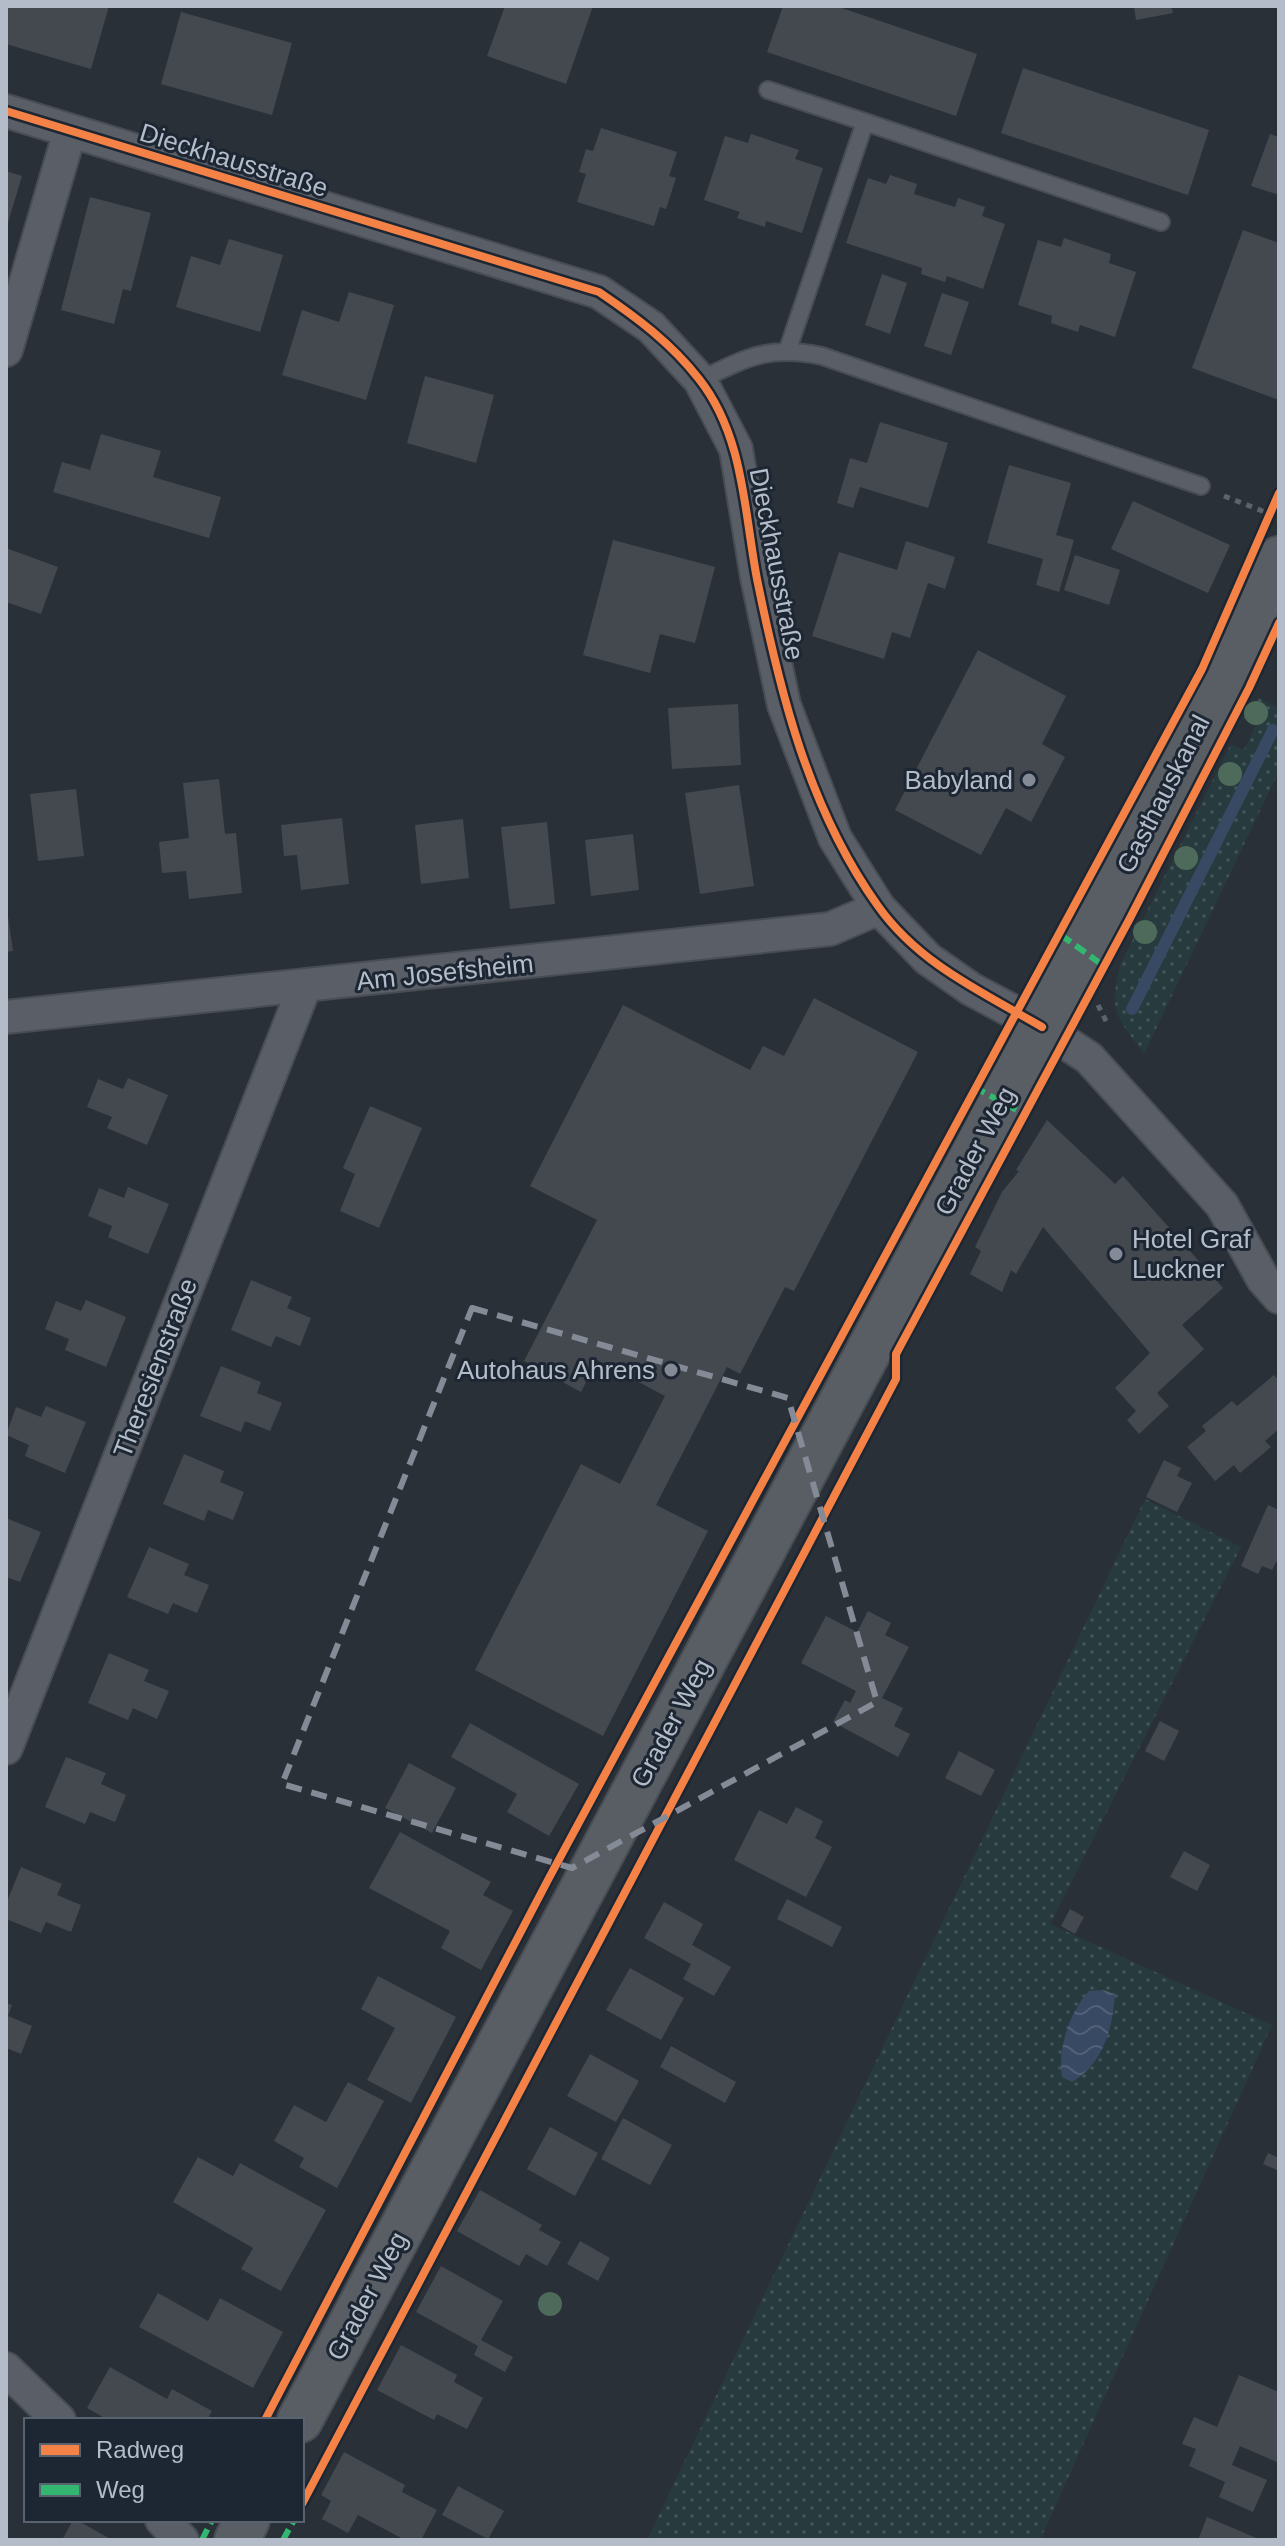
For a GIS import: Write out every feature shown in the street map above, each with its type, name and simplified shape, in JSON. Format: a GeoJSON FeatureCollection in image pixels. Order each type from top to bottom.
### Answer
{"type":"FeatureCollection","features":[{"type":"Feature","properties":{"kind":"street","name":"Dieckhausstraße"},"geometry":{"type":"LineString","coordinates":[[6,111],[599,292],[651,327],[700,380],[736,449],[757,577],[784,705],[835,838],[879,908],[928,959],[971,989],[1042,1027],[1089,1058],[1222,1205],[1263,1279],[1279,1297]]}},
{"type":"Feature","properties":{"kind":"street"},"geometry":{"type":"LineString","coordinates":[[6,350],[70,131]]}},
{"type":"Feature","properties":{"kind":"street","name":"Gasthauskanal"},"geometry":{"type":"LineString","coordinates":[[1042,1027],[1204,715],[1279,559]]}},
{"type":"Feature","properties":{"kind":"street","name":"Am Josefsheim"},"geometry":{"type":"LineString","coordinates":[[6,1017],[304,988],[830,929],[879,908]]}},
{"type":"Feature","properties":{"kind":"street","name":"Theresienstraße"},"geometry":{"type":"LineString","coordinates":[[6,1748],[304,988]]}},
{"type":"Feature","properties":{"kind":"street","name":"Grader Weg"},"geometry":{"type":"LineString","coordinates":[[301,2418],[1042,1027]]}},
{"type":"Feature","properties":{"kind":"street"},"geometry":{"type":"LineString","coordinates":[[6,2369],[57,2418]]}},
{"type":"Feature","properties":{"kind":"street"},"geometry":{"type":"LineString","coordinates":[[164,2522],[182,2540]]}},
{"type":"Feature","properties":{"kind":"street"},"geometry":{"type":"LineString","coordinates":[[237,2540],[246,2522]]}},
{"type":"Feature","properties":{"kind":"lane"},"geometry":{"type":"LineString","coordinates":[[768,90],[1161,222]]}},
{"type":"Feature","properties":{"kind":"lane"},"geometry":{"type":"LineString","coordinates":[[788,349],[865,122]]}},
{"type":"Feature","properties":{"kind":"lane"},"geometry":{"type":"LineString","coordinates":[[700,380],[748,357],[788,349],[822,356],[1201,486]]}},
{"type":"Feature","properties":{"kind":"path"},"geometry":{"type":"LineString","coordinates":[[1201,486],[1279,518]]}},
{"type":"Feature","properties":{"kind":"highlighted area"},"geometry":{"type":"Polygon","coordinates":[[[472,1308],[788,1398],[877,1702],[572,1868],[282,1784],[472,1308]]]}},
{"type":"Feature","properties":{"kind":"green space"},"geometry":{"type":"Polygon","coordinates":[[[1258,698],[1279,708],[1279,771],[1144,1054],[1117,1013],[1115,994],[1120,965],[1231,744],[1244,750],[1256,725],[1243,719],[1258,698]]]}},
{"type":"Feature","properties":{"kind":"green space"},"geometry":{"type":"Polygon","coordinates":[[[1145,1499],[1241,1547],[1050,1924],[1272,2025],[1040,2540],[647,2540],[1145,1499]]]}},
{"type":"Feature","properties":{"kind":"water"},"geometry":{"type":"Polygon","coordinates":[[[1103,1990],[1115,1994],[1109,2032],[1092,2065],[1072,2082],[1062,2077],[1061,2055],[1066,2031],[1089,1991],[1103,1990]]]}},
{"type":"Feature","properties":{"kind":"building"},"geometry":{"type":"Polygon","coordinates":[[[6,6],[109,6],[91,69],[6,44],[6,6]]]}},
{"type":"Feature","properties":{"kind":"building"},"geometry":{"type":"Polygon","coordinates":[[[505,6],[593,6],[566,84],[487,56],[505,6]]]}},
{"type":"Feature","properties":{"kind":"building"},"geometry":{"type":"Polygon","coordinates":[[[783,6],[836,6],[977,54],[956,116],[767,52],[783,6]]]}},
{"type":"Feature","properties":{"kind":"building"},"geometry":{"type":"Polygon","coordinates":[[[1134,6],[1171,6],[1173,13],[1136,20],[1134,6]]]}},
{"type":"Feature","properties":{"kind":"building"},"geometry":{"type":"Polygon","coordinates":[[[181,12],[292,43],[272,115],[161,84],[181,12]]]}},
{"type":"Feature","properties":{"kind":"building"},"geometry":{"type":"Polygon","coordinates":[[[1023,68],[1209,130],[1188,195],[1001,133],[1023,68]]]}},
{"type":"Feature","properties":{"kind":"building"},"geometry":{"type":"Polygon","coordinates":[[[601,128],[677,152],[669,176],[676,178],[666,209],[660,207],[654,226],[577,202],[586,174],[579,172],[586,149],[593,151],[601,128]]]}},
{"type":"Feature","properties":{"kind":"building"},"geometry":{"type":"Polygon","coordinates":[[[751,134],[799,150],[795,159],[823,168],[802,233],[766,221],[765,227],[737,218],[740,212],[704,200],[725,136],[748,143],[751,134]]]}},
{"type":"Feature","properties":{"kind":"building"},"geometry":{"type":"Polygon","coordinates":[[[1270,134],[1279,137],[1279,195],[1251,186],[1270,134]]]}},
{"type":"Feature","properties":{"kind":"building"},"geometry":{"type":"Polygon","coordinates":[[[6,171],[22,176],[7,226],[6,226],[6,171]]]}},
{"type":"Feature","properties":{"kind":"building"},"geometry":{"type":"Polygon","coordinates":[[[890,175],[917,184],[914,194],[955,207],[958,198],[985,207],[982,216],[1005,224],[983,289],[947,276],[945,282],[921,274],[922,268],[846,243],[868,178],[886,184],[890,175]]]}},
{"type":"Feature","properties":{"kind":"building"},"geometry":{"type":"Polygon","coordinates":[[[90,197],[151,213],[131,291],[123,289],[114,324],[61,310],[90,197]]]}},
{"type":"Feature","properties":{"kind":"building"},"geometry":{"type":"Polygon","coordinates":[[[1243,230],[1279,243],[1279,400],[1192,368],[1243,230]]]}},
{"type":"Feature","properties":{"kind":"building"},"geometry":{"type":"Polygon","coordinates":[[[1064,238],[1111,254],[1109,263],[1136,272],[1115,337],[1080,325],[1078,332],[1051,323],[1052,316],[1018,305],[1038,240],[1061,247],[1064,238]]]}},
{"type":"Feature","properties":{"kind":"building"},"geometry":{"type":"Polygon","coordinates":[[[229,239],[283,255],[260,332],[176,307],[191,256],[220,265],[229,239]]]}},
{"type":"Feature","properties":{"kind":"building"},"geometry":{"type":"Polygon","coordinates":[[[882,274],[907,283],[890,334],[865,325],[882,274]]]}},
{"type":"Feature","properties":{"kind":"building"},"geometry":{"type":"Polygon","coordinates":[[[349,292],[394,305],[366,400],[282,375],[302,310],[339,322],[349,292]]]}},
{"type":"Feature","properties":{"kind":"building"},"geometry":{"type":"Polygon","coordinates":[[[942,293],[969,302],[951,355],[924,346],[942,293]]]}},
{"type":"Feature","properties":{"kind":"building"},"geometry":{"type":"Polygon","coordinates":[[[425,376],[494,395],[476,463],[407,443],[425,376]]]}},
{"type":"Feature","properties":{"kind":"building"},"geometry":{"type":"Polygon","coordinates":[[[880,422],[948,443],[928,508],[860,487],[853,508],[837,503],[850,458],[867,463],[880,422]]]}},
{"type":"Feature","properties":{"kind":"building"},"geometry":{"type":"Polygon","coordinates":[[[101,434],[161,451],[153,477],[221,497],[209,538],[53,492],[62,462],[90,470],[101,434]]]}},
{"type":"Feature","properties":{"kind":"building"},"geometry":{"type":"Polygon","coordinates":[[[1009,465],[1071,483],[1056,535],[1074,540],[1059,592],[1036,585],[1043,559],[987,543],[1009,465]]]}},
{"type":"Feature","properties":{"kind":"building"},"geometry":{"type":"Polygon","coordinates":[[[1133,501],[1230,545],[1208,593],[1111,549],[1133,501]]]}},
{"type":"Feature","properties":{"kind":"building"},"geometry":{"type":"Polygon","coordinates":[[[613,540],[715,567],[695,643],[660,634],[650,673],[583,655],[613,540]]]}},
{"type":"Feature","properties":{"kind":"building"},"geometry":{"type":"Polygon","coordinates":[[[906,541],[955,557],[945,589],[928,583],[910,638],[892,632],[884,659],[812,636],[839,552],[897,570],[906,541]]]}},
{"type":"Feature","properties":{"kind":"building"},"geometry":{"type":"Polygon","coordinates":[[[6,548],[58,567],[41,614],[6,602],[6,548]]]}},
{"type":"Feature","properties":{"kind":"building"},"geometry":{"type":"Polygon","coordinates":[[[1075,555],[1120,570],[1109,605],[1064,590],[1075,555]]]}},
{"type":"Feature","properties":{"kind":"building"},"geometry":{"type":"Polygon","coordinates":[[[978,650],[1066,696],[1042,744],[1065,757],[1031,822],[1006,808],[981,855],[895,810],[978,650]]]}},
{"type":"Feature","properties":{"kind":"building"},"geometry":{"type":"Polygon","coordinates":[[[738,704],[741,765],[672,769],[668,708],[738,704]]]}},
{"type":"Feature","properties":{"kind":"building"},"geometry":{"type":"Polygon","coordinates":[[[219,779],[225,834],[236,833],[242,893],[189,899],[186,871],[162,873],[159,842],[189,838],[183,783],[219,779]]]}},
{"type":"Feature","properties":{"kind":"building"},"geometry":{"type":"Polygon","coordinates":[[[739,785],[754,886],[700,894],[685,793],[739,785]]]}},
{"type":"Feature","properties":{"kind":"building"},"geometry":{"type":"Polygon","coordinates":[[[76,789],[84,856],[38,861],[30,794],[76,789]]]}},
{"type":"Feature","properties":{"kind":"building"},"geometry":{"type":"Polygon","coordinates":[[[342,818],[349,884],[301,890],[297,855],[284,856],[281,825],[342,818]]]}},
{"type":"Feature","properties":{"kind":"building"},"geometry":{"type":"Polygon","coordinates":[[[463,819],[469,878],[421,884],[415,825],[463,819]]]}},
{"type":"Feature","properties":{"kind":"building"},"geometry":{"type":"Polygon","coordinates":[[[547,822],[555,904],[510,909],[501,827],[547,822]]]}},
{"type":"Feature","properties":{"kind":"building"},"geometry":{"type":"Polygon","coordinates":[[[633,834],[639,890],[591,896],[585,840],[633,834]]]}},
{"type":"Feature","properties":{"kind":"building"},"geometry":{"type":"Polygon","coordinates":[[[6,902],[13,951],[6,952],[6,902]]]}},
{"type":"Feature","properties":{"kind":"building","name":"Autohaus Ahrens"},"geometry":{"type":"Polygon","coordinates":[[[814,998],[918,1052],[794,1291],[785,1287],[740,1374],[727,1367],[656,1505],[708,1531],[603,1736],[475,1670],[581,1464],[620,1484],[665,1396],[597,1360],[581,1392],[524,1361],[597,1220],[530,1186],[623,1005],[750,1070],[763,1046],[784,1056],[814,998]]]}},
{"type":"Feature","properties":{"kind":"building"},"geometry":{"type":"Polygon","coordinates":[[[128,1078],[168,1095],[147,1145],[107,1128],[112,1117],[87,1107],[98,1079],[123,1089],[128,1078]]]}},
{"type":"Feature","properties":{"kind":"building"},"geometry":{"type":"Polygon","coordinates":[[[370,1106],[422,1128],[379,1228],[340,1211],[355,1174],[343,1168],[370,1106]]]}},
{"type":"Feature","properties":{"kind":"building"},"geometry":{"type":"Polygon","coordinates":[[[1047,1120],[1115,1184],[1123,1176],[1223,1288],[1182,1325],[1204,1349],[1157,1393],[1169,1406],[1139,1434],[1127,1420],[1136,1411],[1115,1388],[1150,1353],[1043,1227],[1016,1274],[1011,1270],[1002,1292],[970,1274],[981,1251],[975,1247],[1002,1192],[1019,1171],[1016,1170],[1047,1120]]]}},
{"type":"Feature","properties":{"kind":"building"},"geometry":{"type":"Polygon","coordinates":[[[128,1187],[169,1204],[148,1254],[108,1237],[112,1226],[88,1216],[99,1188],[124,1198],[128,1187]]]}},
{"type":"Feature","properties":{"kind":"building"},"geometry":{"type":"Polygon","coordinates":[[[251,1280],[292,1297],[287,1308],[311,1318],[300,1346],[276,1336],[271,1347],[231,1330],[251,1280]]]}},
{"type":"Feature","properties":{"kind":"building"},"geometry":{"type":"Polygon","coordinates":[[[86,1300],[126,1317],[106,1367],[65,1350],[69,1339],[45,1329],[56,1301],[81,1311],[86,1300]]]}},
{"type":"Feature","properties":{"kind":"building"},"geometry":{"type":"Polygon","coordinates":[[[221,1366],[261,1382],[257,1393],[282,1403],[270,1431],[245,1421],[241,1432],[200,1416],[221,1366]]]}},
{"type":"Feature","properties":{"kind":"building"},"geometry":{"type":"Polygon","coordinates":[[[1274,1375],[1279,1381],[1279,1429],[1265,1441],[1271,1447],[1240,1473],[1234,1465],[1215,1481],[1187,1447],[1206,1431],[1202,1426],[1232,1401],[1237,1406],[1274,1375]]]}},
{"type":"Feature","properties":{"kind":"building"},"geometry":{"type":"Polygon","coordinates":[[[46,1406],[86,1422],[65,1473],[25,1456],[29,1445],[6,1435],[16,1407],[41,1417],[46,1406]]]}},
{"type":"Feature","properties":{"kind":"building"},"geometry":{"type":"Polygon","coordinates":[[[184,1454],[224,1471],[220,1482],[244,1492],[233,1520],[208,1510],[204,1521],[163,1504],[184,1454]]]}},
{"type":"Feature","properties":{"kind":"building"},"geometry":{"type":"Polygon","coordinates":[[[1164,1460],[1181,1468],[1177,1476],[1192,1483],[1177,1512],[1146,1497],[1164,1460]]]}},
{"type":"Feature","properties":{"kind":"building"},"geometry":{"type":"Polygon","coordinates":[[[1268,1505],[1279,1510],[1279,1563],[1276,1562],[1272,1570],[1262,1566],[1258,1574],[1241,1566],[1268,1505]]]}},
{"type":"Feature","properties":{"kind":"building"},"geometry":{"type":"Polygon","coordinates":[[[6,1518],[41,1532],[20,1582],[6,1577],[6,1518]]]}},
{"type":"Feature","properties":{"kind":"building"},"geometry":{"type":"Polygon","coordinates":[[[149,1547],[189,1564],[184,1575],[209,1585],[197,1613],[173,1603],[168,1614],[127,1597],[149,1547]]]}},
{"type":"Feature","properties":{"kind":"building"},"geometry":{"type":"Polygon","coordinates":[[[868,1611],[891,1623],[885,1635],[909,1647],[882,1698],[903,1708],[894,1726],[910,1734],[898,1757],[833,1722],[845,1700],[850,1703],[856,1691],[801,1663],[826,1616],[857,1632],[868,1611]]]}},
{"type":"Feature","properties":{"kind":"building"},"geometry":{"type":"Polygon","coordinates":[[[109,1653],[149,1670],[144,1681],[169,1691],[157,1719],[133,1708],[128,1720],[88,1703],[109,1653]]]}},
{"type":"Feature","properties":{"kind":"building"},"geometry":{"type":"Polygon","coordinates":[[[1160,1721],[1179,1731],[1164,1761],[1145,1751],[1160,1721]]]}},
{"type":"Feature","properties":{"kind":"building"},"geometry":{"type":"Polygon","coordinates":[[[470,1723],[579,1784],[549,1836],[507,1812],[517,1794],[451,1757],[470,1723]]]}},
{"type":"Feature","properties":{"kind":"building"},"geometry":{"type":"Polygon","coordinates":[[[959,1751],[995,1770],[981,1796],[945,1778],[959,1751]]]}},
{"type":"Feature","properties":{"kind":"building"},"geometry":{"type":"Polygon","coordinates":[[[66,1757],[106,1773],[101,1784],[126,1795],[115,1822],[90,1812],[85,1824],[45,1807],[66,1757]]]}},
{"type":"Feature","properties":{"kind":"building"},"geometry":{"type":"Polygon","coordinates":[[[409,1763],[456,1788],[432,1833],[385,1808],[409,1763]]]}},
{"type":"Feature","properties":{"kind":"building"},"geometry":{"type":"Polygon","coordinates":[[[796,1807],[823,1821],[815,1838],[832,1847],[806,1897],[734,1860],[759,1810],[787,1824],[796,1807]]]}},
{"type":"Feature","properties":{"kind":"building"},"geometry":{"type":"Polygon","coordinates":[[[400,1832],[491,1882],[483,1895],[513,1911],[481,1970],[441,1948],[450,1931],[369,1888],[400,1832]]]}},
{"type":"Feature","properties":{"kind":"building"},"geometry":{"type":"Polygon","coordinates":[[[1184,1851],[1210,1865],[1197,1891],[1170,1877],[1184,1851]]]}},
{"type":"Feature","properties":{"kind":"building"},"geometry":{"type":"Polygon","coordinates":[[[21,1867],[62,1884],[57,1895],[81,1905],[71,1932],[46,1922],[41,1933],[6,1919],[6,1904],[21,1867]]]}},
{"type":"Feature","properties":{"kind":"building"},"geometry":{"type":"Polygon","coordinates":[[[787,1899],[842,1927],[832,1947],[777,1919],[787,1899]]]}},
{"type":"Feature","properties":{"kind":"building"},"geometry":{"type":"Polygon","coordinates":[[[664,1902],[703,1924],[692,1945],[731,1967],[714,1996],[683,1979],[691,1964],[644,1938],[664,1902]]]}},
{"type":"Feature","properties":{"kind":"building"},"geometry":{"type":"Polygon","coordinates":[[[1070,1909],[1084,1917],[1075,1934],[1061,1926],[1070,1909]]]}},
{"type":"Feature","properties":{"kind":"building"},"geometry":{"type":"Polygon","coordinates":[[[630,1968],[684,1998],[661,2040],[606,2010],[630,1968]]]}},
{"type":"Feature","properties":{"kind":"building"},"geometry":{"type":"Polygon","coordinates":[[[378,1976],[456,2017],[411,2103],[367,2080],[395,2028],[361,2009],[378,1976]]]}},
{"type":"Feature","properties":{"kind":"building"},"geometry":{"type":"Polygon","coordinates":[[[6,2003],[12,2005],[8,2016],[32,2026],[21,2054],[6,2048],[6,2003]]]}},
{"type":"Feature","properties":{"kind":"building"},"geometry":{"type":"Polygon","coordinates":[[[671,2046],[736,2082],[725,2103],[660,2067],[671,2046]]]}},
{"type":"Feature","properties":{"kind":"building"},"geometry":{"type":"Polygon","coordinates":[[[590,2054],[639,2081],[616,2122],[567,2096],[590,2054]]]}},
{"type":"Feature","properties":{"kind":"building"},"geometry":{"type":"Polygon","coordinates":[[[348,2082],[384,2101],[337,2188],[299,2167],[304,2158],[274,2141],[294,2105],[326,2122],[348,2082]]]}},
{"type":"Feature","properties":{"kind":"building"},"geometry":{"type":"Polygon","coordinates":[[[623,2118],[672,2145],[650,2185],[601,2159],[623,2118]]]}},
{"type":"Feature","properties":{"kind":"building"},"geometry":{"type":"Polygon","coordinates":[[[550,2127],[598,2153],[575,2196],[527,2169],[550,2127]]]}},
{"type":"Feature","properties":{"kind":"building"},"geometry":{"type":"Polygon","coordinates":[[[1268,2153],[1279,2158],[1279,2171],[1263,2164],[1268,2153]]]}},
{"type":"Feature","properties":{"kind":"building"},"geometry":{"type":"Polygon","coordinates":[[[198,2157],[233,2176],[240,2163],[326,2210],[281,2291],[241,2269],[253,2248],[173,2202],[198,2157]]]}},
{"type":"Feature","properties":{"kind":"building"},"geometry":{"type":"Polygon","coordinates":[[[480,2190],[542,2225],[539,2230],[561,2242],[547,2266],[526,2254],[519,2266],[457,2231],[480,2190]]]}},
{"type":"Feature","properties":{"kind":"building"},"geometry":{"type":"Polygon","coordinates":[[[580,2241],[610,2258],[598,2281],[567,2264],[580,2241]]]}},
{"type":"Feature","properties":{"kind":"building"},"geometry":{"type":"Polygon","coordinates":[[[441,2266],[503,2301],[481,2340],[513,2357],[505,2372],[474,2355],[478,2346],[416,2312],[441,2266]]]}},
{"type":"Feature","properties":{"kind":"building"},"geometry":{"type":"Polygon","coordinates":[[[158,2293],[208,2321],[220,2298],[283,2332],[253,2388],[139,2327],[158,2293]]]}},
{"type":"Feature","properties":{"kind":"building"},"geometry":{"type":"Polygon","coordinates":[[[401,2345],[457,2375],[454,2382],[483,2398],[467,2429],[437,2414],[434,2420],[377,2390],[401,2345]]]}},
{"type":"Feature","properties":{"kind":"building"},"geometry":{"type":"Polygon","coordinates":[[[110,2367],[167,2399],[172,2389],[212,2411],[208,2418],[104,2418],[87,2408],[110,2367]]]}},
{"type":"Feature","properties":{"kind":"building"},"geometry":{"type":"Polygon","coordinates":[[[1239,2375],[1279,2392],[1279,2463],[1240,2446],[1232,2465],[1267,2480],[1253,2512],[1219,2497],[1225,2482],[1189,2466],[1196,2449],[1182,2444],[1194,2417],[1217,2427],[1239,2375]]]}},
{"type":"Feature","properties":{"kind":"building"},"geometry":{"type":"Polygon","coordinates":[[[344,2452],[405,2485],[402,2492],[437,2510],[421,2540],[405,2540],[358,2515],[348,2533],[322,2519],[331,2501],[321,2495],[344,2452]]]}},
{"type":"Feature","properties":{"kind":"building"},"geometry":{"type":"Polygon","coordinates":[[[458,2486],[504,2511],[488,2539],[442,2515],[458,2486]]]}},
{"type":"Feature","properties":{"kind":"building"},"geometry":{"type":"Polygon","coordinates":[[[1207,2517],[1261,2540],[1198,2540],[1207,2517]]]}},
{"type":"Feature","properties":{"kind":"building"},"geometry":{"type":"Polygon","coordinates":[[[72,2522],[80,2522],[112,2540],[62,2540],[72,2522]]]}},
{"type":"Feature","properties":{"kind":"waterway"},"geometry":{"type":"LineString","coordinates":[[1132,1009],[1273,730]]}},
{"type":"Feature","properties":{"kind":"marked path"},"geometry":{"type":"LineString","coordinates":[[1061,935],[1104,966]]}},
{"type":"Feature","properties":{"kind":"marked path"},"geometry":{"type":"LineString","coordinates":[[974,1087],[1026,1115]]}},
{"type":"Feature","properties":{"kind":"marked path"},"geometry":{"type":"LineString","coordinates":[[202,2540],[211,2522]]}},
{"type":"Feature","properties":{"kind":"marked path"},"geometry":{"type":"LineString","coordinates":[[283,2540],[293,2522]]}},
{"type":"Feature","properties":{"kind":"cycle path"},"geometry":{"type":"LineString","coordinates":[[6,111],[599,292],[665,342],[699,379],[714,401],[734,449],[757,579],[787,707],[815,790],[854,869],[894,926],[932,961],[1042,1027]]}},
{"type":"Feature","properties":{"kind":"cycle path"},"geometry":{"type":"LineString","coordinates":[[266,2418],[549,1878],[1202,669],[1279,493]]}},
{"type":"Feature","properties":{"kind":"cycle path"},"geometry":{"type":"LineString","coordinates":[[304,2500],[896,1379],[896,1354],[1129,920],[1249,688],[1279,623]]}},
{"type":"Feature","properties":{"kind":"place","name":"Babyland"},"geometry":{"type":"Point","coordinates":[1029,780]}},
{"type":"Feature","properties":{"kind":"place","name":"Hotel Graf Luckner"},"geometry":{"type":"Point","coordinates":[1116,1254]}},
{"type":"Feature","properties":{"kind":"place","name":"Autohaus Ahrens"},"geometry":{"type":"Point","coordinates":[671,1370]}}]}
